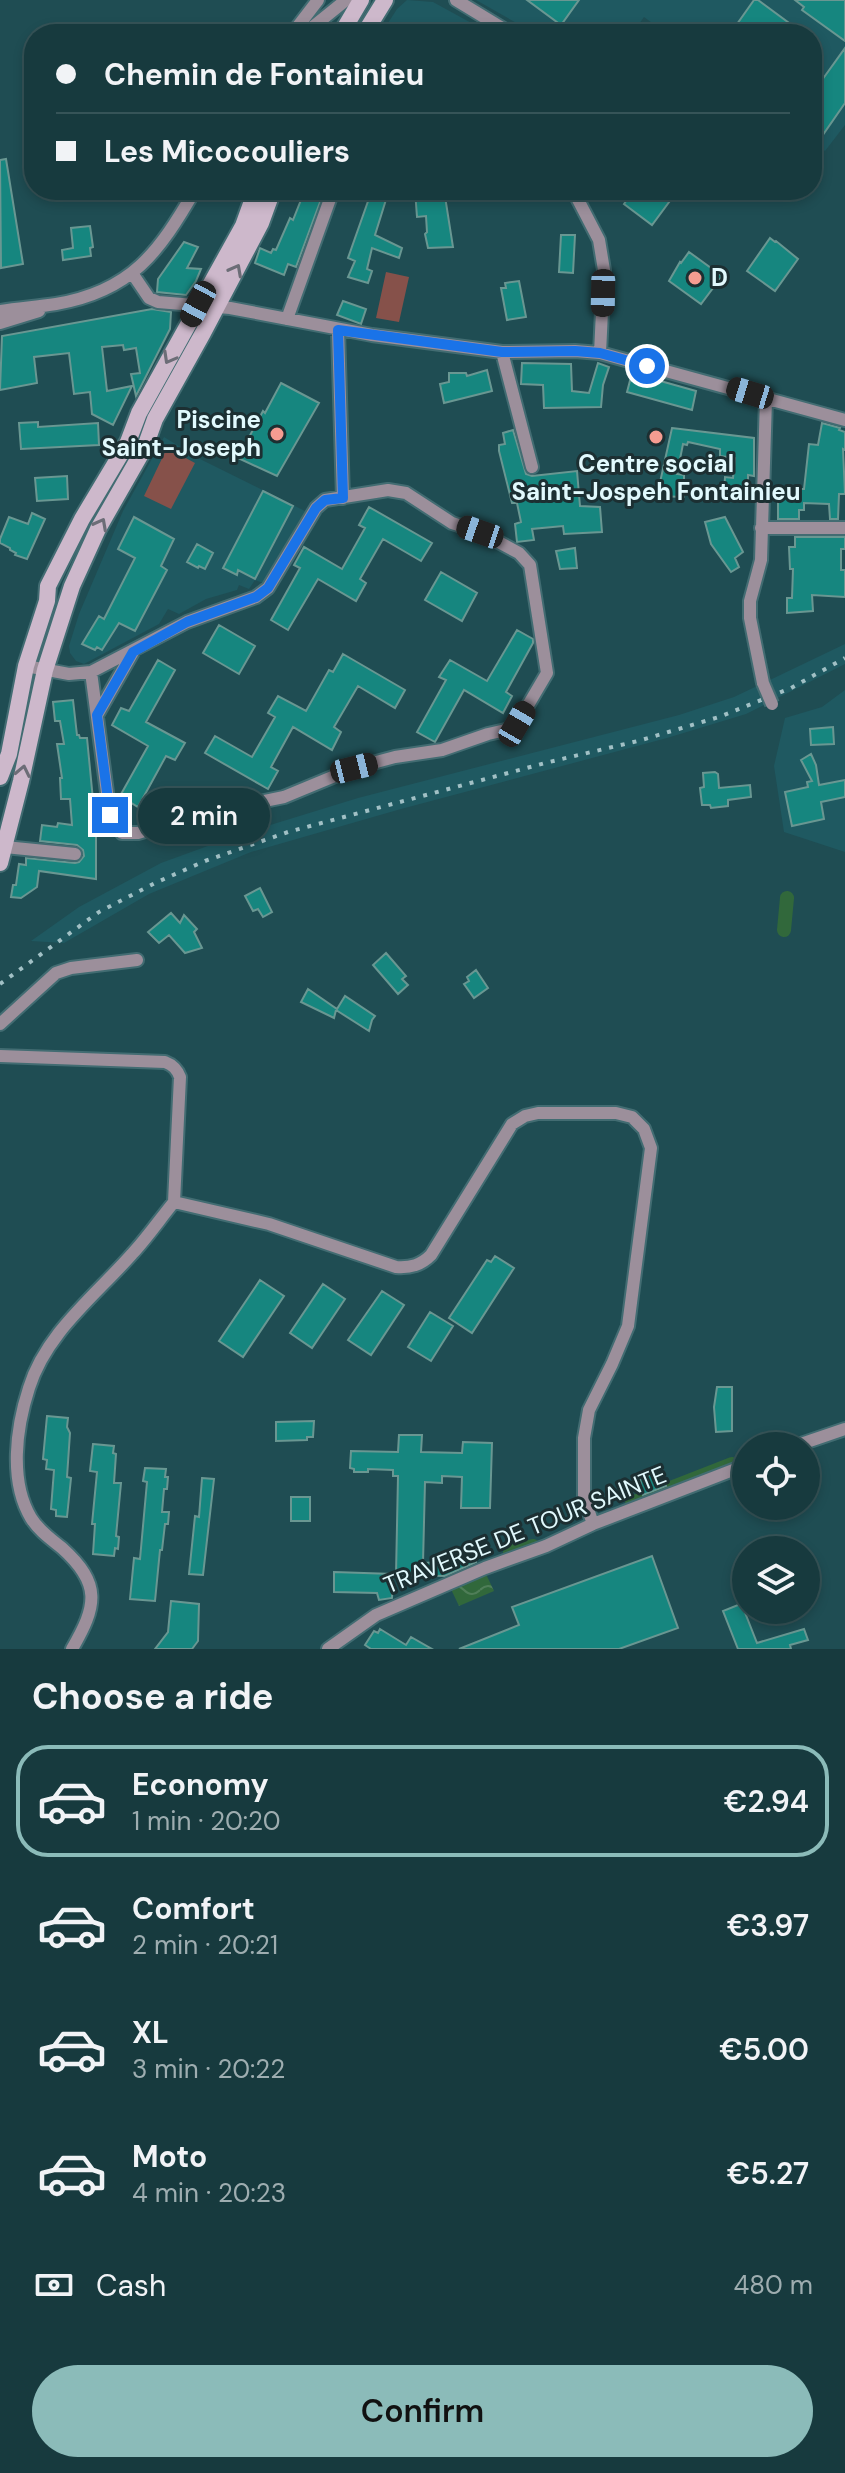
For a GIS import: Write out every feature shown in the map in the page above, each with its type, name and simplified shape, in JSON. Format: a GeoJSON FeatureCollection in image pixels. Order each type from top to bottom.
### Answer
{"type":"FeatureCollection","features":[{"type":"Feature","properties":{"kind":"main road"},"geometry":{"type":"LineString","coordinates":[[347,24],[361,0]]}},
{"type":"Feature","properties":{"kind":"main road"},"geometry":{"type":"LineString","coordinates":[[371,24],[386,1]]}},
{"type":"Feature","properties":{"kind":"main road"},"geometry":{"type":"LineString","coordinates":[[0,777],[9,754],[26,666],[47,601],[48,586],[82,519],[128,442],[139,413],[198,304],[243,226],[252,200]]}},
{"type":"Feature","properties":{"kind":"main road"},"geometry":{"type":"LineString","coordinates":[[3,855],[45,670],[72,586],[98,529],[145,447],[155,419],[261,223],[269,200]]}},
{"type":"Feature","properties":{"kind":"street"},"geometry":{"type":"LineString","coordinates":[[300,24],[318,0]]}},
{"type":"Feature","properties":{"kind":"street"},"geometry":{"type":"LineString","coordinates":[[316,24],[346,0]]}},
{"type":"Feature","properties":{"kind":"street"},"geometry":{"type":"LineString","coordinates":[[456,0],[496,24]]}},
{"type":"Feature","properties":{"kind":"street"},"geometry":{"type":"LineString","coordinates":[[0,323],[102,290],[132,273],[160,245],[189,200]]}},
{"type":"Feature","properties":{"kind":"street"},"geometry":{"type":"LineString","coordinates":[[287,319],[330,200]]}},
{"type":"Feature","properties":{"kind":"street"},"geometry":{"type":"LineString","coordinates":[[578,200],[599,240],[604,270],[600,353]]}},
{"type":"Feature","properties":{"kind":"street"},"geometry":{"type":"LineString","coordinates":[[132,273],[149,298],[158,302],[198,304],[338,330],[502,352],[600,353],[845,420]]}},
{"type":"Feature","properties":{"kind":"street"},"geometry":{"type":"LineString","coordinates":[[0,311],[53,304]]}},
{"type":"Feature","properties":{"kind":"street"},"geometry":{"type":"LineString","coordinates":[[338,330],[343,498]]}},
{"type":"Feature","properties":{"kind":"street"},"geometry":{"type":"LineString","coordinates":[[502,352],[532,467]]}},
{"type":"Feature","properties":{"kind":"street"},"geometry":{"type":"LineString","coordinates":[[766,399],[761,560],[750,601],[750,618],[763,683],[772,704]]}},
{"type":"Feature","properties":{"kind":"street"},"geometry":{"type":"LineString","coordinates":[[26,666],[69,674],[91,672],[187,622],[256,597],[268,588],[316,508],[325,500],[388,490],[406,493],[452,523],[480,532],[519,553],[530,565],[547,673],[517,724],[510,729],[442,750],[395,757],[354,768],[284,797],[201,814],[138,833],[122,833],[110,815],[91,672]]}},
{"type":"Feature","properties":{"kind":"street"},"geometry":{"type":"LineString","coordinates":[[761,528],[845,528]]}},
{"type":"Feature","properties":{"kind":"street"},"geometry":{"type":"LineString","coordinates":[[97,715],[133,652]]}},
{"type":"Feature","properties":{"kind":"street"},"geometry":{"type":"LineString","coordinates":[[3,855],[75,854]]}},
{"type":"Feature","properties":{"kind":"street"},"geometry":{"type":"LineString","coordinates":[[0,1024],[56,973],[71,968],[137,960]]}},
{"type":"Feature","properties":{"kind":"street"},"geometry":{"type":"LineString","coordinates":[[0,1056],[165,1062],[177,1070],[180,1077],[174,1202],[134,1253],[62,1328],[49,1346],[29,1387],[18,1438],[19,1485],[25,1507],[45,1535],[75,1561],[90,1587],[91,1613],[72,1649]]}},
{"type":"Feature","properties":{"kind":"street"},"geometry":{"type":"LineString","coordinates":[[174,1202],[269,1224],[396,1267],[409,1268],[424,1263],[431,1255],[512,1124],[538,1113],[616,1113],[632,1117],[644,1129],[652,1157],[628,1326],[589,1410],[584,1438],[584,1497],[593,1524]]}},
{"type":"Feature","properties":{"kind":"street"},"geometry":{"type":"LineString","coordinates":[[820,1438],[845,1429]]}},
{"type":"Feature","properties":{"kind":"street","name":"TRAVERSE DE TOUR SAINTE"},"geometry":{"type":"LineString","coordinates":[[328,1649],[376,1615],[593,1524],[732,1470]]}},
{"type":"Feature","properties":{"kind":"shaded area"},"geometry":{"type":"Polygon","coordinates":[[[407,0],[433,2],[473,24],[387,24],[407,0]]]}},
{"type":"Feature","properties":{"kind":"shaded area"},"geometry":{"type":"Polygon","coordinates":[[[476,0],[845,0],[845,125],[825,151],[822,149],[822,24],[653,24],[644,17],[639,24],[518,24],[476,0]]]}},
{"type":"Feature","properties":{"kind":"shaded area"},"geometry":{"type":"Polygon","coordinates":[[[386,272],[409,277],[399,322],[376,318],[386,272]]]}},
{"type":"Feature","properties":{"kind":"shaded area"},"geometry":{"type":"Polygon","coordinates":[[[164,437],[202,460],[305,511],[263,583],[255,580],[249,589],[239,585],[237,590],[206,599],[179,614],[168,609],[159,624],[84,664],[76,661],[69,646],[79,614],[123,511],[164,437]]]}},
{"type":"Feature","properties":{"kind":"shaded area"},"geometry":{"type":"Polygon","coordinates":[[[167,448],[195,463],[171,509],[144,496],[167,448]]]}},
{"type":"Feature","properties":{"kind":"shaded area"},"geometry":{"type":"Polygon","coordinates":[[[845,644],[845,664],[746,714],[251,852],[149,894],[64,943],[31,941],[79,907],[161,863],[238,835],[358,798],[679,715],[734,697],[845,644]]]}},
{"type":"Feature","properties":{"kind":"shaded area"},"geometry":{"type":"Polygon","coordinates":[[[845,690],[845,852],[784,832],[774,766],[785,718],[822,707],[845,690]]]}},
{"type":"Feature","properties":{"kind":"water"},"geometry":{"type":"Polygon","coordinates":[[[485,1572],[494,1591],[459,1606],[450,1587],[485,1572]]]}},
{"type":"Feature","properties":{"kind":"building"},"geometry":{"type":"Polygon","coordinates":[[[527,0],[579,0],[560,24],[527,0]]]}},
{"type":"Feature","properties":{"kind":"building"},"geometry":{"type":"Polygon","coordinates":[[[754,0],[758,0],[790,24],[737,24],[754,0]]]}},
{"type":"Feature","properties":{"kind":"building"},"geometry":{"type":"Polygon","coordinates":[[[795,0],[845,0],[845,41],[802,10],[804,7],[795,0]]]}},
{"type":"Feature","properties":{"kind":"building"},"geometry":{"type":"Polygon","coordinates":[[[845,48],[845,103],[822,136],[822,80],[845,48]]]}},
{"type":"Feature","properties":{"kind":"building"},"geometry":{"type":"Polygon","coordinates":[[[6,159],[23,264],[1,268],[0,160],[6,159]]]}},
{"type":"Feature","properties":{"kind":"building"},"geometry":{"type":"Polygon","coordinates":[[[301,200],[321,200],[296,267],[288,264],[284,275],[255,263],[260,248],[271,253],[273,249],[276,250],[290,218],[293,220],[301,200]]]}},
{"type":"Feature","properties":{"kind":"building"},"geometry":{"type":"Polygon","coordinates":[[[368,200],[386,200],[375,235],[402,248],[399,258],[372,248],[367,269],[372,271],[368,283],[348,277],[355,261],[348,258],[368,200]]]}},
{"type":"Feature","properties":{"kind":"building"},"geometry":{"type":"Polygon","coordinates":[[[416,200],[446,200],[453,247],[428,248],[426,216],[417,217],[416,200]]]}},
{"type":"Feature","properties":{"kind":"building"},"geometry":{"type":"Polygon","coordinates":[[[627,200],[671,200],[652,225],[624,204],[627,200]]]}},
{"type":"Feature","properties":{"kind":"building"},"geometry":{"type":"Polygon","coordinates":[[[90,226],[91,256],[63,260],[62,250],[73,248],[71,228],[90,226]]]}},
{"type":"Feature","properties":{"kind":"building"},"geometry":{"type":"Polygon","coordinates":[[[561,235],[575,235],[573,273],[559,272],[561,235]]]}},
{"type":"Feature","properties":{"kind":"building"},"geometry":{"type":"Polygon","coordinates":[[[770,238],[798,259],[775,291],[747,271],[770,238]]]}},
{"type":"Feature","properties":{"kind":"building"},"geometry":{"type":"Polygon","coordinates":[[[184,242],[198,247],[187,268],[201,269],[196,281],[186,295],[157,292],[158,279],[184,242]]]}},
{"type":"Feature","properties":{"kind":"building","name":"D"},"geometry":{"type":"Polygon","coordinates":[[[689,252],[722,276],[701,304],[669,281],[689,252]]]}},
{"type":"Feature","properties":{"kind":"building"},"geometry":{"type":"Polygon","coordinates":[[[519,281],[526,317],[507,320],[501,288],[506,288],[505,283],[519,281]]]}},
{"type":"Feature","properties":{"kind":"building"},"geometry":{"type":"Polygon","coordinates":[[[343,301],[366,309],[361,324],[337,315],[343,301]]]}},
{"type":"Feature","properties":{"kind":"building"},"geometry":{"type":"Polygon","coordinates":[[[152,309],[171,312],[170,329],[136,396],[131,374],[140,373],[136,348],[124,350],[123,345],[102,347],[107,391],[132,386],[113,425],[92,414],[90,392],[74,394],[69,353],[34,357],[37,383],[0,390],[2,336],[152,309]]]}},
{"type":"Feature","properties":{"kind":"building"},"geometry":{"type":"Polygon","coordinates":[[[522,363],[571,364],[572,391],[589,393],[598,363],[609,367],[601,407],[544,408],[543,385],[521,384],[522,363]]]}},
{"type":"Feature","properties":{"kind":"building"},"geometry":{"type":"Polygon","coordinates":[[[487,370],[492,391],[444,403],[440,384],[449,382],[449,373],[466,373],[467,376],[487,370]]]}},
{"type":"Feature","properties":{"kind":"building"},"geometry":{"type":"Polygon","coordinates":[[[632,373],[696,391],[692,410],[627,392],[632,373]]]}},
{"type":"Feature","properties":{"kind":"building","name":"Piscine Saint-Joseph"},"geometry":{"type":"Polygon","coordinates":[[[281,383],[319,403],[277,476],[238,458],[281,383]]]}},
{"type":"Feature","properties":{"kind":"building"},"geometry":{"type":"Polygon","coordinates":[[[38,422],[38,427],[98,423],[99,445],[21,449],[19,423],[38,422]]]}},
{"type":"Feature","properties":{"kind":"building"},"geometry":{"type":"Polygon","coordinates":[[[822,423],[845,432],[845,494],[839,494],[838,519],[830,519],[829,504],[804,503],[804,510],[799,510],[799,519],[778,519],[778,489],[804,489],[809,444],[818,445],[822,423]]]}},
{"type":"Feature","properties":{"kind":"building"},"geometry":{"type":"Polygon","coordinates":[[[672,428],[754,438],[754,476],[748,475],[748,496],[724,494],[725,477],[733,478],[735,458],[720,456],[720,449],[688,442],[687,445],[683,444],[677,474],[684,475],[684,497],[657,496],[672,428]]]}},
{"type":"Feature","properties":{"kind":"building"},"geometry":{"type":"Polygon","coordinates":[[[513,430],[526,474],[577,471],[580,506],[600,507],[602,532],[564,534],[563,526],[532,529],[534,540],[517,542],[515,524],[521,522],[517,503],[512,503],[499,451],[499,445],[505,444],[503,433],[513,430]]]}},
{"type":"Feature","properties":{"kind":"building"},"geometry":{"type":"Polygon","coordinates":[[[67,476],[68,499],[37,501],[35,478],[67,476]]]}},
{"type":"Feature","properties":{"kind":"building"},"geometry":{"type":"Polygon","coordinates":[[[263,491],[293,506],[255,579],[238,570],[237,575],[223,568],[263,491]]]}},
{"type":"Feature","properties":{"kind":"building"},"geometry":{"type":"Polygon","coordinates":[[[369,507],[432,543],[421,561],[383,539],[360,579],[366,583],[356,601],[318,579],[288,630],[271,620],[300,568],[294,565],[304,547],[342,569],[365,528],[359,525],[369,507]]]}},
{"type":"Feature","properties":{"kind":"building"},"geometry":{"type":"Polygon","coordinates":[[[32,513],[45,519],[27,559],[15,555],[0,543],[0,539],[9,517],[28,524],[32,513]]]}},
{"type":"Feature","properties":{"kind":"building"},"geometry":{"type":"Polygon","coordinates":[[[134,517],[174,539],[161,566],[167,570],[135,631],[119,623],[102,650],[97,647],[95,650],[82,644],[99,616],[104,619],[135,558],[118,549],[134,517]]]}},
{"type":"Feature","properties":{"kind":"building"},"geometry":{"type":"Polygon","coordinates":[[[725,517],[743,552],[735,558],[739,567],[731,572],[711,544],[705,522],[725,517]]]}},
{"type":"Feature","properties":{"kind":"building"},"geometry":{"type":"Polygon","coordinates":[[[795,537],[845,537],[845,549],[841,549],[841,570],[845,570],[845,597],[812,595],[813,611],[787,613],[787,598],[792,598],[793,569],[790,569],[789,547],[795,547],[795,537]]]}},
{"type":"Feature","properties":{"kind":"building"},"geometry":{"type":"Polygon","coordinates":[[[197,544],[213,553],[205,569],[187,562],[197,544]]]}},
{"type":"Feature","properties":{"kind":"building"},"geometry":{"type":"Polygon","coordinates":[[[575,548],[577,568],[560,569],[556,551],[575,548]]]}},
{"type":"Feature","properties":{"kind":"building"},"geometry":{"type":"Polygon","coordinates":[[[441,572],[477,593],[462,621],[425,600],[441,572]]]}},
{"type":"Feature","properties":{"kind":"building"},"geometry":{"type":"Polygon","coordinates":[[[219,625],[255,646],[239,674],[203,653],[219,625]]]}},
{"type":"Feature","properties":{"kind":"building"},"geometry":{"type":"Polygon","coordinates":[[[517,630],[533,639],[533,643],[506,692],[512,696],[503,713],[464,690],[435,742],[417,732],[446,680],[439,677],[450,660],[487,681],[517,630]]]}},
{"type":"Feature","properties":{"kind":"building"},"geometry":{"type":"Polygon","coordinates":[[[343,654],[405,690],[395,708],[358,686],[334,727],[341,732],[332,750],[293,727],[271,767],[278,771],[268,789],[205,753],[215,736],[252,757],[275,717],[268,713],[278,696],[306,711],[329,670],[333,672],[343,654]]]}},
{"type":"Feature","properties":{"kind":"building"},"geometry":{"type":"Polygon","coordinates":[[[158,660],[175,670],[146,722],[185,743],[175,760],[166,756],[138,807],[120,796],[148,746],[112,725],[121,708],[129,711],[158,660]]]}},
{"type":"Feature","properties":{"kind":"building"},"geometry":{"type":"Polygon","coordinates":[[[73,700],[77,735],[87,738],[96,831],[96,879],[39,871],[37,887],[21,898],[11,897],[19,864],[26,865],[26,858],[75,863],[84,856],[77,845],[40,841],[42,825],[72,825],[70,799],[61,799],[62,778],[57,744],[64,744],[60,721],[55,721],[53,702],[73,700]]]}},
{"type":"Feature","properties":{"kind":"building"},"geometry":{"type":"Polygon","coordinates":[[[833,727],[834,744],[811,745],[810,729],[833,727]]]}},
{"type":"Feature","properties":{"kind":"building"},"geometry":{"type":"Polygon","coordinates":[[[811,754],[819,785],[845,780],[845,797],[821,802],[824,819],[792,826],[785,792],[808,787],[807,782],[812,781],[801,760],[811,754]]]}},
{"type":"Feature","properties":{"kind":"building"},"geometry":{"type":"Polygon","coordinates":[[[703,773],[718,774],[719,788],[750,785],[751,797],[728,800],[728,806],[711,808],[710,805],[702,805],[700,788],[704,787],[703,773]]]}},
{"type":"Feature","properties":{"kind":"building"},"geometry":{"type":"Polygon","coordinates":[[[260,888],[272,912],[263,917],[258,909],[253,911],[245,896],[260,888]]]}},
{"type":"Feature","properties":{"kind":"building"},"geometry":{"type":"Polygon","coordinates":[[[171,913],[180,923],[184,915],[197,929],[194,932],[202,948],[185,953],[169,935],[159,943],[148,932],[171,913]]]}},
{"type":"Feature","properties":{"kind":"building"},"geometry":{"type":"Polygon","coordinates":[[[386,953],[406,976],[402,979],[408,985],[398,994],[373,965],[386,953]]]}},
{"type":"Feature","properties":{"kind":"building"},"geometry":{"type":"Polygon","coordinates":[[[476,970],[488,988],[474,998],[464,984],[476,970]]]}},
{"type":"Feature","properties":{"kind":"building"},"geometry":{"type":"Polygon","coordinates":[[[308,989],[337,1009],[345,996],[375,1016],[369,1031],[336,1010],[334,1018],[301,1002],[308,989]]]}},
{"type":"Feature","properties":{"kind":"building"},"geometry":{"type":"Polygon","coordinates":[[[495,1256],[514,1268],[472,1333],[449,1318],[487,1260],[491,1262],[495,1256]]]}},
{"type":"Feature","properties":{"kind":"building"},"geometry":{"type":"Polygon","coordinates":[[[260,1280],[284,1296],[243,1357],[219,1341],[260,1280]]]}},
{"type":"Feature","properties":{"kind":"building"},"geometry":{"type":"Polygon","coordinates":[[[323,1284],[345,1299],[312,1348],[290,1333],[323,1284]]]}},
{"type":"Feature","properties":{"kind":"building"},"geometry":{"type":"Polygon","coordinates":[[[382,1291],[404,1305],[371,1355],[348,1340],[382,1291]]]}},
{"type":"Feature","properties":{"kind":"building"},"geometry":{"type":"Polygon","coordinates":[[[430,1312],[453,1326],[431,1361],[408,1347],[430,1312]]]}},
{"type":"Feature","properties":{"kind":"building"},"geometry":{"type":"Polygon","coordinates":[[[717,1387],[732,1387],[732,1431],[716,1432],[714,1407],[717,1387]]]}},
{"type":"Feature","properties":{"kind":"building"},"geometry":{"type":"Polygon","coordinates":[[[47,1416],[68,1418],[67,1477],[71,1478],[67,1517],[56,1516],[56,1510],[51,1509],[54,1470],[46,1469],[47,1460],[43,1459],[47,1416]]]}},
{"type":"Feature","properties":{"kind":"building"},"geometry":{"type":"Polygon","coordinates":[[[314,1421],[313,1437],[276,1441],[276,1422],[314,1421]]]}},
{"type":"Feature","properties":{"kind":"building"},"geometry":{"type":"Polygon","coordinates":[[[399,1435],[422,1435],[421,1452],[462,1453],[463,1442],[492,1443],[490,1508],[461,1508],[462,1477],[442,1476],[442,1483],[425,1482],[423,1563],[476,1562],[445,1576],[396,1575],[398,1476],[393,1476],[393,1470],[354,1472],[350,1468],[351,1451],[398,1452],[399,1435]]]}},
{"type":"Feature","properties":{"kind":"building"},"geometry":{"type":"Polygon","coordinates":[[[93,1444],[114,1446],[113,1453],[116,1454],[114,1483],[121,1483],[116,1536],[119,1537],[118,1549],[115,1548],[114,1556],[93,1554],[95,1524],[92,1524],[97,1472],[90,1471],[93,1444]]]}},
{"type":"Feature","properties":{"kind":"building"},"geometry":{"type":"Polygon","coordinates":[[[145,1468],[166,1469],[165,1477],[168,1477],[162,1512],[169,1512],[168,1524],[165,1524],[160,1550],[155,1601],[130,1599],[134,1558],[140,1559],[147,1482],[143,1481],[145,1468]]]}},
{"type":"Feature","properties":{"kind":"building"},"geometry":{"type":"Polygon","coordinates":[[[659,1471],[666,1486],[643,1495],[640,1479],[659,1471]]]}},
{"type":"Feature","properties":{"kind":"building"},"geometry":{"type":"Polygon","coordinates":[[[202,1478],[214,1479],[203,1575],[189,1574],[202,1478]]]}},
{"type":"Feature","properties":{"kind":"building"},"geometry":{"type":"Polygon","coordinates":[[[291,1497],[310,1497],[310,1521],[291,1521],[291,1497]]]}},
{"type":"Feature","properties":{"kind":"building"},"geometry":{"type":"Polygon","coordinates":[[[652,1556],[678,1628],[619,1649],[459,1649],[519,1625],[512,1607],[652,1556]]]}},
{"type":"Feature","properties":{"kind":"building"},"geometry":{"type":"Polygon","coordinates":[[[334,1572],[393,1574],[392,1598],[379,1600],[377,1593],[334,1592],[334,1572]]]}},
{"type":"Feature","properties":{"kind":"building"},"geometry":{"type":"Polygon","coordinates":[[[171,1601],[199,1604],[198,1641],[192,1649],[155,1649],[168,1632],[171,1601]]]}},
{"type":"Feature","properties":{"kind":"building"},"geometry":{"type":"Polygon","coordinates":[[[732,1607],[732,1624],[750,1624],[757,1643],[804,1629],[808,1640],[790,1645],[791,1649],[738,1649],[723,1611],[732,1607]]]}},
{"type":"Feature","properties":{"kind":"building"},"geometry":{"type":"Polygon","coordinates":[[[380,1629],[406,1645],[411,1637],[432,1649],[371,1649],[365,1645],[374,1631],[378,1633],[380,1629]]]}},
{"type":"Feature","properties":{"kind":"waterway"},"geometry":{"type":"LineString","coordinates":[[784,930],[787,898]]}},
{"type":"Feature","properties":{"kind":"waterway"},"geometry":{"type":"LineString","coordinates":[[632,1503],[732,1464]]}},
{"type":"Feature","properties":{"kind":"waterway"},"geometry":{"type":"LineString","coordinates":[[510,1552],[533,1546]]}},
{"type":"Feature","properties":{"kind":"railway"},"geometry":{"type":"LineString","coordinates":[[0,984],[99,912],[205,861],[288,832],[719,717],[791,688],[845,658]]}},
{"type":"Feature","properties":{"kind":"place","name":"D"},"geometry":{"type":"Point","coordinates":[695,278]}},
{"type":"Feature","properties":{"kind":"place","name":"Piscine Saint-Joseph"},"geometry":{"type":"Point","coordinates":[277,434]}},
{"type":"Feature","properties":{"kind":"place","name":"Centre social Saint-Jospeh Fontainieu"},"geometry":{"type":"Point","coordinates":[656,437]}},
{"type":"Feature","properties":{"kind":"route"},"geometry":{"type":"LineString","coordinates":[[110,815],[97,715],[133,652],[187,622],[256,597],[268,588],[316,508],[325,500],[343,498],[338,330],[502,352],[600,353],[647,366]]}}]}
